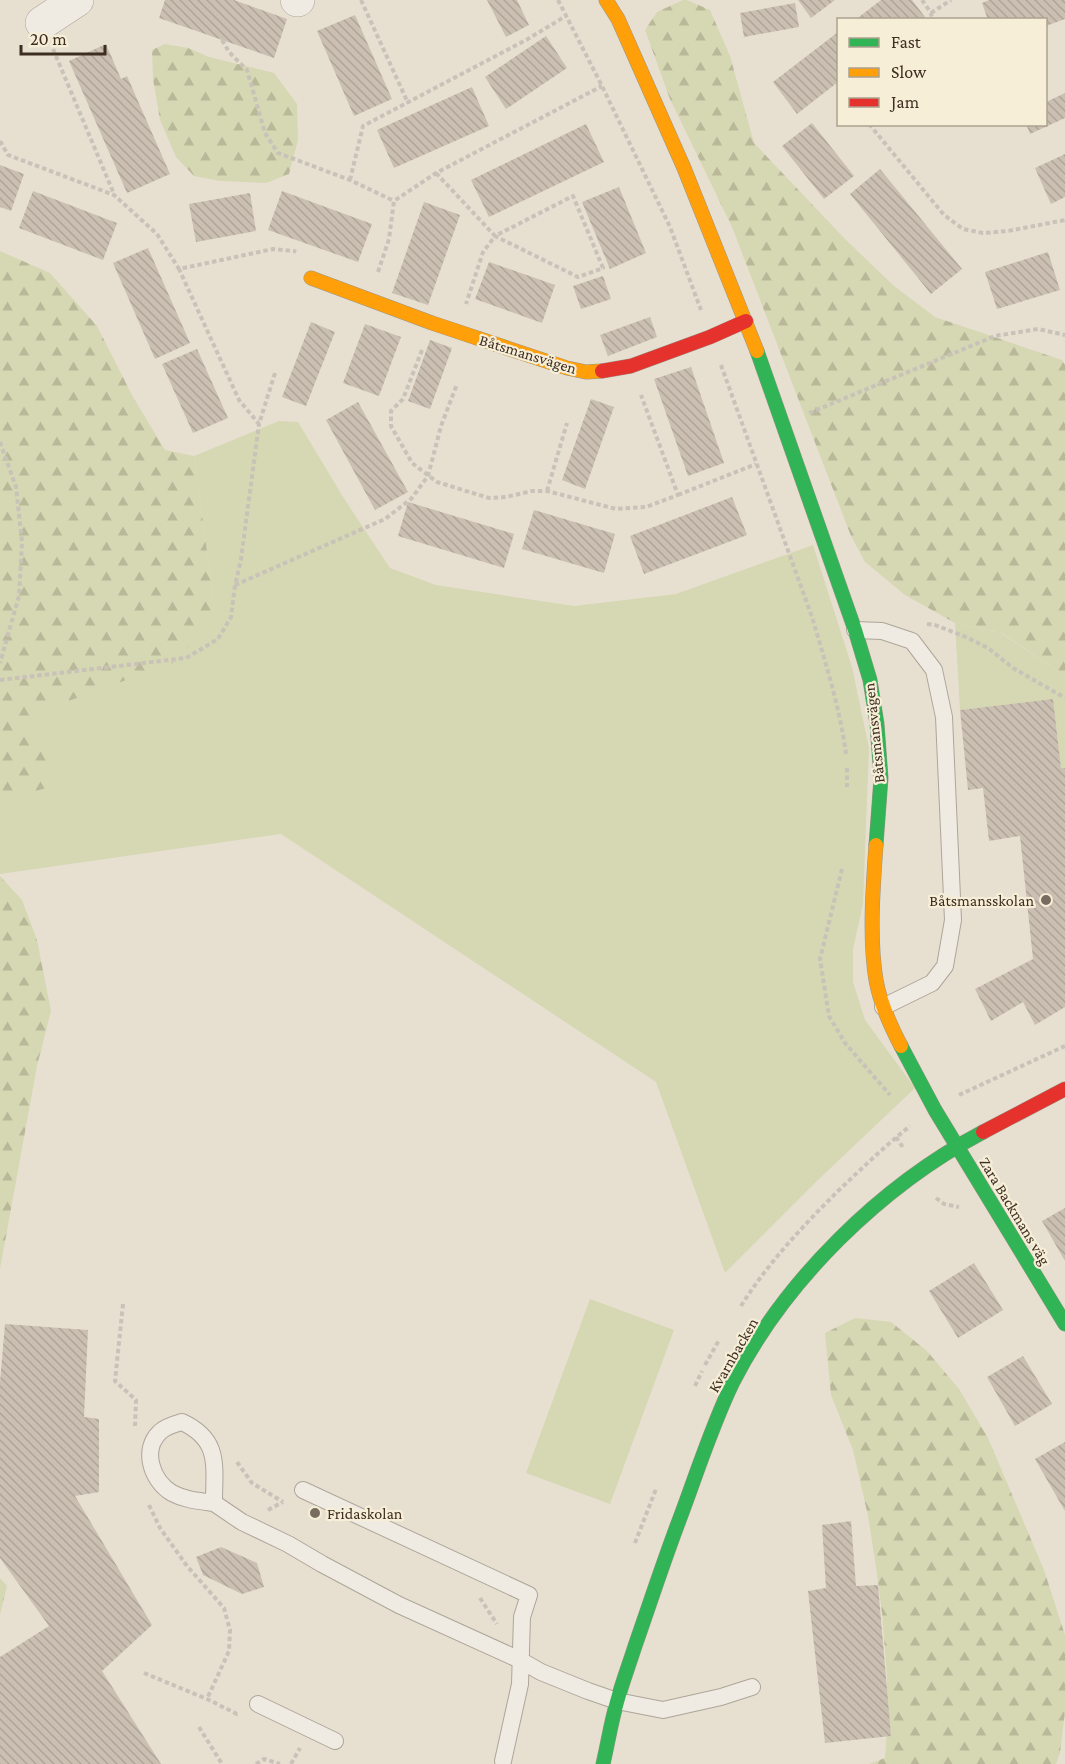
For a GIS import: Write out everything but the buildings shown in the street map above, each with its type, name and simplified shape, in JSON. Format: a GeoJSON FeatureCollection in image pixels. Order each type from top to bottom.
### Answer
{"type":"FeatureCollection","features":[{"type":"Feature","properties":{"kind":"street"},"geometry":{"type":"LineString","coordinates":[[42,23],[77,0]]}},
{"type":"Feature","properties":{"kind":"street","name":"Båtsmansvägen"},"geometry":{"type":"LineString","coordinates":[[615,6],[746,321],[855,630],[870,680],[877,724],[881,778],[873,888],[876,980],[883,1007],[902,1047],[934,1110],[957,1146]]}},
{"type":"Feature","properties":{"kind":"street","name":"Båtsmansvägen"},"geometry":{"type":"LineString","coordinates":[[311,278],[432,323],[567,368],[586,372],[608,371],[631,366],[746,321]]}},
{"type":"Feature","properties":{"kind":"street","name":"Kvarnbacken"},"geometry":{"type":"LineString","coordinates":[[603,1764],[617,1701],[659,1575],[721,1410],[733,1383],[759,1338],[791,1293],[838,1241],[887,1195],[957,1146],[1065,1089]]}},
{"type":"Feature","properties":{"kind":"street","name":"Zara Backmans väg"},"geometry":{"type":"LineString","coordinates":[[957,1146],[1065,1324]]}},
{"type":"Feature","properties":{"kind":"lane"},"geometry":{"type":"LineString","coordinates":[[855,630],[882,631],[912,641],[934,670],[945,717],[953,920],[945,966],[932,983],[883,1007]]}},
{"type":"Feature","properties":{"kind":"lane"},"geometry":{"type":"LineString","coordinates":[[214,1503],[215,1458],[206,1440],[197,1429],[182,1422],[160,1432],[149,1458],[155,1476],[170,1492],[188,1499],[214,1503],[242,1522],[288,1544],[399,1605],[520,1660],[541,1672],[617,1701],[663,1710],[721,1697],[752,1687]]}},
{"type":"Feature","properties":{"kind":"lane"},"geometry":{"type":"LineString","coordinates":[[303,1490],[530,1595],[522,1617],[520,1684],[503,1761]]}},
{"type":"Feature","properties":{"kind":"lane"},"geometry":{"type":"LineString","coordinates":[[258,1704],[335,1741]]}},
{"type":"Feature","properties":{"kind":"path"},"geometry":{"type":"LineString","coordinates":[[360,0],[408,103]]}},
{"type":"Feature","properties":{"kind":"path"},"geometry":{"type":"LineString","coordinates":[[558,0],[670,227],[812,616],[844,735],[848,794]]}},
{"type":"Feature","properties":{"kind":"path"},"geometry":{"type":"LineString","coordinates":[[922,0],[932,18]]}},
{"type":"Feature","properties":{"kind":"path"},"geometry":{"type":"LineString","coordinates":[[931,13],[951,0]]}},
{"type":"Feature","properties":{"kind":"path"},"geometry":{"type":"LineString","coordinates":[[350,180],[363,126],[526,40],[566,16]]}},
{"type":"Feature","properties":{"kind":"path"},"geometry":{"type":"LineString","coordinates":[[42,23],[114,195]]}},
{"type":"Feature","properties":{"kind":"path"},"geometry":{"type":"LineString","coordinates":[[222,40],[229,52],[247,70],[265,133],[278,153],[350,180],[394,201]]}},
{"type":"Feature","properties":{"kind":"path"},"geometry":{"type":"LineString","coordinates":[[368,300],[388,239],[394,201],[436,172],[602,86]]}},
{"type":"Feature","properties":{"kind":"path"},"geometry":{"type":"LineString","coordinates":[[871,126],[944,215],[963,229],[983,233],[1008,231],[1065,220]]}},
{"type":"Feature","properties":{"kind":"path"},"geometry":{"type":"LineString","coordinates":[[0,141],[9,155],[114,195],[157,234],[179,269],[239,400],[259,424]]}},
{"type":"Feature","properties":{"kind":"path"},"geometry":{"type":"LineString","coordinates":[[436,172],[495,236],[578,277],[603,268],[573,196],[495,236],[483,252],[458,331]]}},
{"type":"Feature","properties":{"kind":"path"},"geometry":{"type":"LineString","coordinates":[[179,269],[273,249],[294,251],[301,257],[311,278]]}},
{"type":"Feature","properties":{"kind":"path"},"geometry":{"type":"LineString","coordinates":[[432,323],[403,399],[391,411],[391,426],[412,463],[437,482],[489,498],[547,491],[616,509],[646,507],[756,464]]}},
{"type":"Feature","properties":{"kind":"path"},"geometry":{"type":"LineString","coordinates":[[783,424],[995,336],[1038,329],[1065,335]]}},
{"type":"Feature","properties":{"kind":"path"},"geometry":{"type":"LineString","coordinates":[[631,366],[678,495]]}},
{"type":"Feature","properties":{"kind":"path"},"geometry":{"type":"LineString","coordinates":[[0,680],[186,658],[218,639],[231,617],[259,424],[274,373]]}},
{"type":"Feature","properties":{"kind":"path"},"geometry":{"type":"LineString","coordinates":[[235,586],[385,519],[411,499],[428,476],[441,426],[457,384]]}},
{"type":"Feature","properties":{"kind":"path"},"geometry":{"type":"LineString","coordinates":[[547,491],[567,423]]}},
{"type":"Feature","properties":{"kind":"path"},"geometry":{"type":"LineString","coordinates":[[0,442],[16,487],[22,542],[19,596],[0,663]]}},
{"type":"Feature","properties":{"kind":"path"},"geometry":{"type":"LineString","coordinates":[[812,616],[848,608]]}},
{"type":"Feature","properties":{"kind":"path"},"geometry":{"type":"LineString","coordinates":[[918,622],[935,625],[988,648],[1013,668],[1065,699]]}},
{"type":"Feature","properties":{"kind":"path"},"geometry":{"type":"LineString","coordinates":[[844,860],[820,959],[829,1016],[845,1042],[895,1101]]}},
{"type":"Feature","properties":{"kind":"path"},"geometry":{"type":"LineString","coordinates":[[905,1118],[910,1126]]}},
{"type":"Feature","properties":{"kind":"path"},"geometry":{"type":"LineString","coordinates":[[144,1673],[237,1714],[258,1704]]}},
{"type":"Feature","properties":{"kind":"path"},"geometry":{"type":"LineString","coordinates":[[199,1727],[222,1764]]}},
{"type":"Feature","properties":{"kind":"path"},"geometry":{"type":"LineString","coordinates":[[256,1764],[264,1760],[280,1764]]}},
{"type":"Feature","properties":{"kind":"green space"},"geometry":{"type":"Polygon","coordinates":[[[683,0],[710,10],[730,56],[754,143],[844,238],[894,286],[935,317],[1062,360],[1065,365],[1065,676],[1002,633],[955,623],[905,595],[865,562],[851,536],[732,227],[670,99],[645,30],[657,12],[683,0]]]}},
{"type":"Feature","properties":{"kind":"green space"},"geometry":{"type":"Polygon","coordinates":[[[165,44],[188,48],[209,57],[274,73],[297,104],[298,140],[289,174],[266,183],[220,181],[194,176],[176,157],[160,120],[153,79],[152,50],[165,44]]]}},
{"type":"Feature","properties":{"kind":"green space"},"geometry":{"type":"Polygon","coordinates":[[[0,251],[50,273],[97,326],[133,397],[165,450],[194,456],[215,610],[199,637],[173,663],[30,715],[55,785],[0,803],[0,251]]]}},
{"type":"Feature","properties":{"kind":"green space"},"geometry":{"type":"Polygon","coordinates":[[[279,421],[298,422],[345,500],[390,568],[436,585],[574,606],[676,594],[813,545],[852,667],[869,748],[863,904],[853,949],[853,982],[865,1020],[915,1088],[725,1273],[656,1082],[281,834],[0,874],[0,803],[54,785],[29,715],[172,663],[215,610],[194,456],[279,421]]]}},
{"type":"Feature","properties":{"kind":"green space"},"geometry":{"type":"Polygon","coordinates":[[[955,623],[1001,633],[1065,676],[1065,768],[1061,768],[1053,700],[960,710],[955,623]]]}},
{"type":"Feature","properties":{"kind":"green space"},"geometry":{"type":"Polygon","coordinates":[[[0,876],[22,900],[37,940],[51,1011],[37,1066],[0,1269],[0,876]]]}},
{"type":"Feature","properties":{"kind":"green space"},"geometry":{"type":"Polygon","coordinates":[[[590,1299],[674,1330],[610,1504],[526,1473],[590,1299]]]}},
{"type":"Feature","properties":{"kind":"green space"},"geometry":{"type":"Polygon","coordinates":[[[855,1318],[891,1322],[927,1351],[959,1389],[988,1438],[1044,1570],[1065,1635],[1065,1712],[1060,1753],[1056,1764],[869,1764],[885,1758],[887,1676],[882,1613],[868,1516],[853,1450],[831,1395],[825,1333],[855,1318]]]}},
{"type":"Feature","properties":{"kind":"green space"},"geometry":{"type":"Polygon","coordinates":[[[0,1578],[7,1586],[0,1615],[0,1578]]]}},
{"type":"Feature","properties":{"kind":"traffic: fast"},"geometry":{"type":"LineString","coordinates":[[757,351],[855,630],[870,680],[877,724],[881,778],[876,845]]}},
{"type":"Feature","properties":{"kind":"traffic: fast"},"geometry":{"type":"LineString","coordinates":[[901,1046],[935,1110],[1065,1324]]}},
{"type":"Feature","properties":{"kind":"traffic: fast"},"geometry":{"type":"LineString","coordinates":[[603,1764],[621,1688],[671,1541],[718,1417],[733,1382],[754,1344],[808,1272],[839,1239],[908,1180],[945,1154],[983,1132]]}},
{"type":"Feature","properties":{"kind":"traffic: slow"},"geometry":{"type":"LineString","coordinates":[[606,0],[618,19],[684,168],[757,351]]}},
{"type":"Feature","properties":{"kind":"traffic: slow"},"geometry":{"type":"LineString","coordinates":[[311,278],[432,323],[567,368],[586,372],[602,371]]}},
{"type":"Feature","properties":{"kind":"traffic: slow"},"geometry":{"type":"LineString","coordinates":[[876,845],[872,912],[874,964],[883,1005],[901,1046]]}},
{"type":"Feature","properties":{"kind":"traffic: jam"},"geometry":{"type":"LineString","coordinates":[[602,371],[631,366],[746,321]]}},
{"type":"Feature","properties":{"kind":"traffic: jam"},"geometry":{"type":"LineString","coordinates":[[983,1132],[1065,1089]]}},
{"type":"Feature","properties":{"kind":"place","name":"Båtsmansskolan"},"geometry":{"type":"Point","coordinates":[1046,900]}},
{"type":"Feature","properties":{"kind":"place","name":"Fridaskolan"},"geometry":{"type":"Point","coordinates":[315,1513]}}]}
